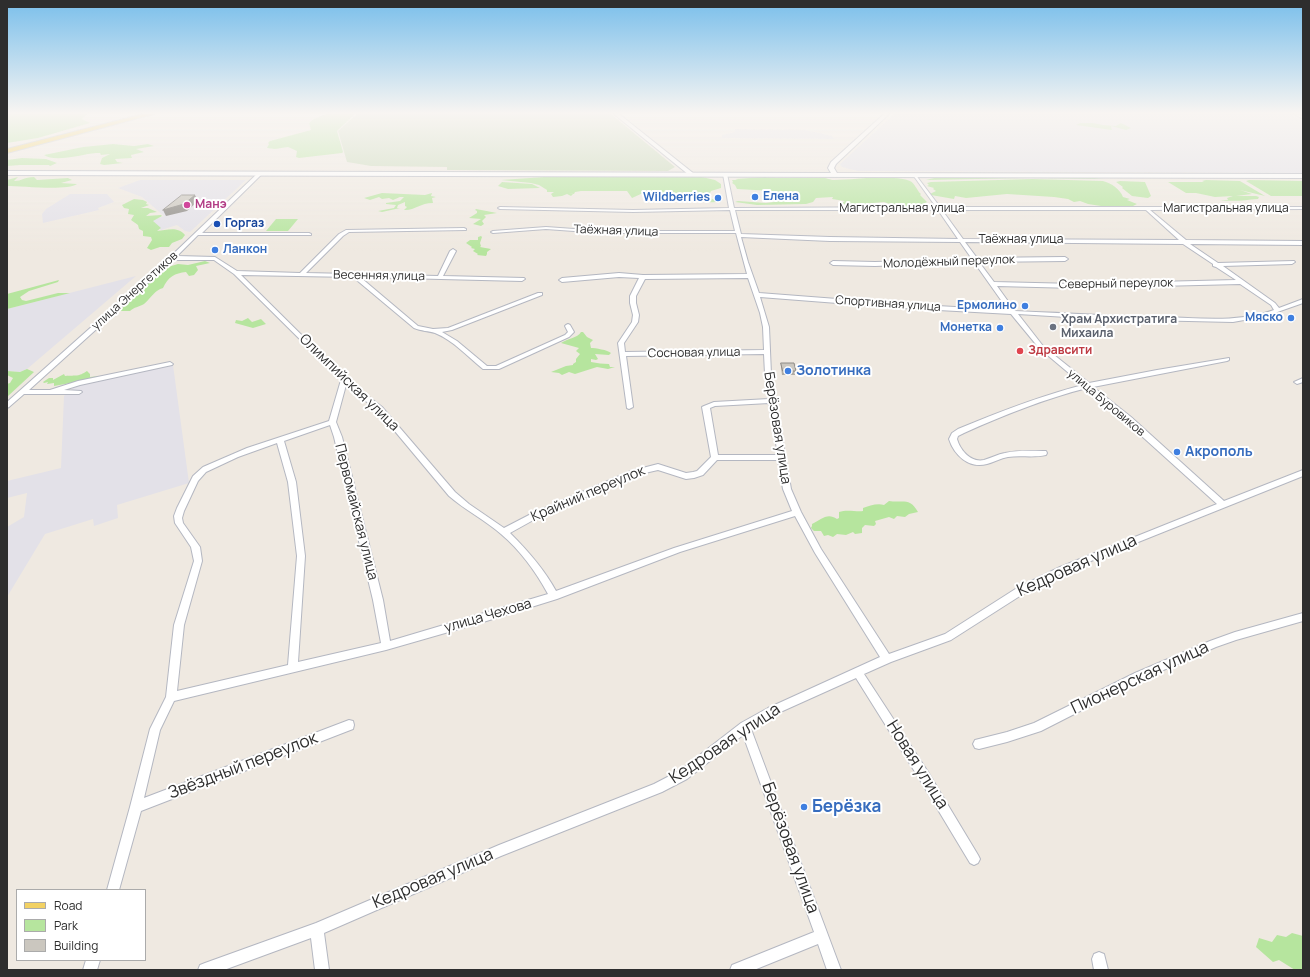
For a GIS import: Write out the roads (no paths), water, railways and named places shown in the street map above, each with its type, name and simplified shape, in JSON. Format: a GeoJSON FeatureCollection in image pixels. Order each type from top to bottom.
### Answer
{"type":"FeatureCollection","features":[{"type":"Feature","properties":{"kind":"main road"},"geometry":{"type":"LineString","coordinates":[[824,166],[835,160]]}},
{"type":"Feature","properties":{"kind":"main road"},"geometry":{"type":"LineString","coordinates":[[834,174],[831,168],[835,160]]}},
{"type":"Feature","properties":{"kind":"main road"},"geometry":{"type":"LineString","coordinates":[[835,160],[835,166],[840,169],[872,175]]}},
{"type":"Feature","properties":{"kind":"main road"},"geometry":{"type":"LineString","coordinates":[[790,174],[818,170]]}},
{"type":"Feature","properties":{"kind":"main road"},"geometry":{"type":"LineString","coordinates":[[7,173],[1303,176]]}},
{"type":"Feature","properties":{"kind":"street"},"geometry":{"type":"LineString","coordinates":[[673,160],[691,174]]}},
{"type":"Feature","properties":{"kind":"street","name":"улица Энергетиков"},"geometry":{"type":"LineString","coordinates":[[7,406],[172,258],[261,173]]}},
{"type":"Feature","properties":{"kind":"street","name":"Берёзовая улица"},"geometry":{"type":"LineString","coordinates":[[726,174],[732,209],[745,262],[757,295],[766,327],[766,352],[772,401],[787,489],[797,512],[818,551],[887,659]]}},
{"type":"Feature","properties":{"kind":"street","name":"улица Буровиков"},"geometry":{"type":"LineString","coordinates":[[915,175],[1012,311],[1041,347],[1128,419],[1223,505]]}},
{"type":"Feature","properties":{"kind":"street","name":"Магистральная улица"},"geometry":{"type":"LineString","coordinates":[[500,208],[633,211],[732,209],[1148,210],[1303,208]]}},
{"type":"Feature","properties":{"kind":"street"},"geometry":{"type":"LineString","coordinates":[[1148,210],[1183,241],[1215,265],[1274,304],[1278,311]]}},
{"type":"Feature","properties":{"kind":"street","name":"Таёжная улица"},"geometry":{"type":"LineString","coordinates":[[493,232],[546,228],[602,232],[738,234],[830,239],[1303,243]]}},
{"type":"Feature","properties":{"kind":"street"},"geometry":{"type":"LineString","coordinates":[[301,275],[341,235],[348,231],[464,229]]}},
{"type":"Feature","properties":{"kind":"street"},"geometry":{"type":"LineString","coordinates":[[197,234],[309,234]]}},
{"type":"Feature","properties":{"kind":"street"},"geometry":{"type":"LineString","coordinates":[[440,277],[453,252]]}},
{"type":"Feature","properties":{"kind":"street","name":"Олимпийская улица"},"geometry":{"type":"LineString","coordinates":[[172,258],[215,259],[236,273],[344,380],[380,409],[452,494],[466,506],[504,532],[523,551],[542,576],[554,596]]}},
{"type":"Feature","properties":{"kind":"street","name":"Молодёжный переулок"},"geometry":{"type":"LineString","coordinates":[[833,263],[1065,259]]}},
{"type":"Feature","properties":{"kind":"street"},"geometry":{"type":"LineString","coordinates":[[1215,265],[1292,262]]}},
{"type":"Feature","properties":{"kind":"street","name":"Весенняя улица"},"geometry":{"type":"LineString","coordinates":[[236,273],[522,279]]}},
{"type":"Feature","properties":{"kind":"street"},"geometry":{"type":"LineString","coordinates":[[562,280],[619,275],[643,278],[750,276]]}},
{"type":"Feature","properties":{"kind":"street"},"geometry":{"type":"LineString","coordinates":[[356,276],[416,327],[425,331],[437,332],[450,329],[540,294]]}},
{"type":"Feature","properties":{"kind":"street"},"geometry":{"type":"LineString","coordinates":[[629,407],[621,342],[634,324],[636,318],[633,297],[635,290],[643,278]]}},
{"type":"Feature","properties":{"kind":"street","name":"Северный переулок"},"geometry":{"type":"LineString","coordinates":[[993,284],[1076,286],[1240,282]]}},
{"type":"Feature","properties":{"kind":"street","name":"Спортивная улица"},"geometry":{"type":"LineString","coordinates":[[757,295],[902,306],[1099,317],[1222,321],[1237,321],[1259,317],[1303,301]]}},
{"type":"Feature","properties":{"kind":"street"},"geometry":{"type":"LineString","coordinates":[[437,332],[455,342],[485,368],[496,368],[567,336],[571,332],[568,326]]}},
{"type":"Feature","properties":{"kind":"street","name":"Сосновая улица"},"geometry":{"type":"LineString","coordinates":[[622,354],[766,352]]}},
{"type":"Feature","properties":{"kind":"street"},"geometry":{"type":"LineString","coordinates":[[1043,453],[1005,455],[979,463],[968,459],[962,454],[954,445],[953,440],[955,435],[961,431],[981,422],[1054,395],[1087,386],[1227,359]]}},
{"type":"Feature","properties":{"kind":"street"},"geometry":{"type":"LineString","coordinates":[[51,392],[78,383],[170,364]]}},
{"type":"Feature","properties":{"kind":"street"},"geometry":{"type":"LineString","coordinates":[[113,889],[155,729],[172,697],[179,624],[198,561],[198,553],[194,543],[179,523],[178,514],[196,478],[201,472],[236,454],[332,422],[344,380]]}},
{"type":"Feature","properties":{"kind":"street"},"geometry":{"type":"LineString","coordinates":[[23,392],[79,392]]}},
{"type":"Feature","properties":{"kind":"street"},"geometry":{"type":"LineString","coordinates":[[772,401],[714,404],[706,407],[715,458],[781,457]]}},
{"type":"Feature","properties":{"kind":"street","name":"Первомайская улица"},"geometry":{"type":"LineString","coordinates":[[332,422],[338,436],[377,592],[386,646]]}},
{"type":"Feature","properties":{"kind":"street"},"geometry":{"type":"LineString","coordinates":[[280,440],[292,482],[301,556],[293,667]]}},
{"type":"Feature","properties":{"kind":"street","name":"Крайний переулок"},"geometry":{"type":"LineString","coordinates":[[504,532],[534,516],[634,473],[658,467],[686,476],[694,475],[700,473],[715,458]]}},
{"type":"Feature","properties":{"kind":"street","name":"Кедровая улица"},"geometry":{"type":"LineString","coordinates":[[206,970],[317,929],[499,851],[658,788],[683,774],[745,727],[772,711],[814,690],[858,673],[887,659],[948,637],[1020,591],[1064,569],[1303,473]]}},
{"type":"Feature","properties":{"kind":"street","name":"улица Чехова"},"geometry":{"type":"LineString","coordinates":[[172,697],[386,646],[554,596],[650,560],[797,512]]}},
{"type":"Feature","properties":{"kind":"street","name":"Пионерская улица"},"geometry":{"type":"LineString","coordinates":[[979,744],[1008,737],[1037,727],[1139,676],[1213,644],[1235,636],[1303,617]]}},
{"type":"Feature","properties":{"kind":"street","name":"Новая улица"},"geometry":{"type":"LineString","coordinates":[[858,673],[915,762],[974,859]]}},
{"type":"Feature","properties":{"kind":"street","name":"Звёздный переулок"},"geometry":{"type":"LineString","coordinates":[[136,806],[349,725]]}},
{"type":"Feature","properties":{"kind":"street","name":"Берёзовая улица"},"geometry":{"type":"LineString","coordinates":[[745,727],[834,970]]}},
{"type":"Feature","properties":{"kind":"street"},"geometry":{"type":"LineString","coordinates":[[317,929],[322,970]]}},
{"type":"Feature","properties":{"kind":"street"},"geometry":{"type":"LineString","coordinates":[[737,970],[821,936]]}},
{"type":"Feature","properties":{"kind":"place","name":"Елена"},"geometry":{"type":"Point","coordinates":[755,197]}},
{"type":"Feature","properties":{"kind":"place","name":"Wildberries"},"geometry":{"type":"Point","coordinates":[718,198]}},
{"type":"Feature","properties":{"kind":"place","name":"Манэ"},"geometry":{"type":"Point","coordinates":[187,205]}},
{"type":"Feature","properties":{"kind":"place","name":"Горгаз"},"geometry":{"type":"Point","coordinates":[217,224]}},
{"type":"Feature","properties":{"kind":"place","name":"Ланкон"},"geometry":{"type":"Point","coordinates":[215,250]}},
{"type":"Feature","properties":{"kind":"place","name":"Ермолино"},"geometry":{"type":"Point","coordinates":[1025,306]}},
{"type":"Feature","properties":{"kind":"place","name":"Мяско"},"geometry":{"type":"Point","coordinates":[1291,318]}},
{"type":"Feature","properties":{"kind":"place","name":"Храм Архистратига Михаила"},"geometry":{"type":"Point","coordinates":[1053,327]}},
{"type":"Feature","properties":{"kind":"place","name":"Монетка"},"geometry":{"type":"Point","coordinates":[1000,328]}},
{"type":"Feature","properties":{"kind":"place","name":"Здравсити"},"geometry":{"type":"Point","coordinates":[1020,351]}},
{"type":"Feature","properties":{"kind":"place","name":"Золотинка"},"geometry":{"type":"Point","coordinates":[788,371]}},
{"type":"Feature","properties":{"kind":"place","name":"Акрополь"},"geometry":{"type":"Point","coordinates":[1177,452]}},
{"type":"Feature","properties":{"kind":"place","name":"Берёзка"},"geometry":{"type":"Point","coordinates":[804,807]}}]}
